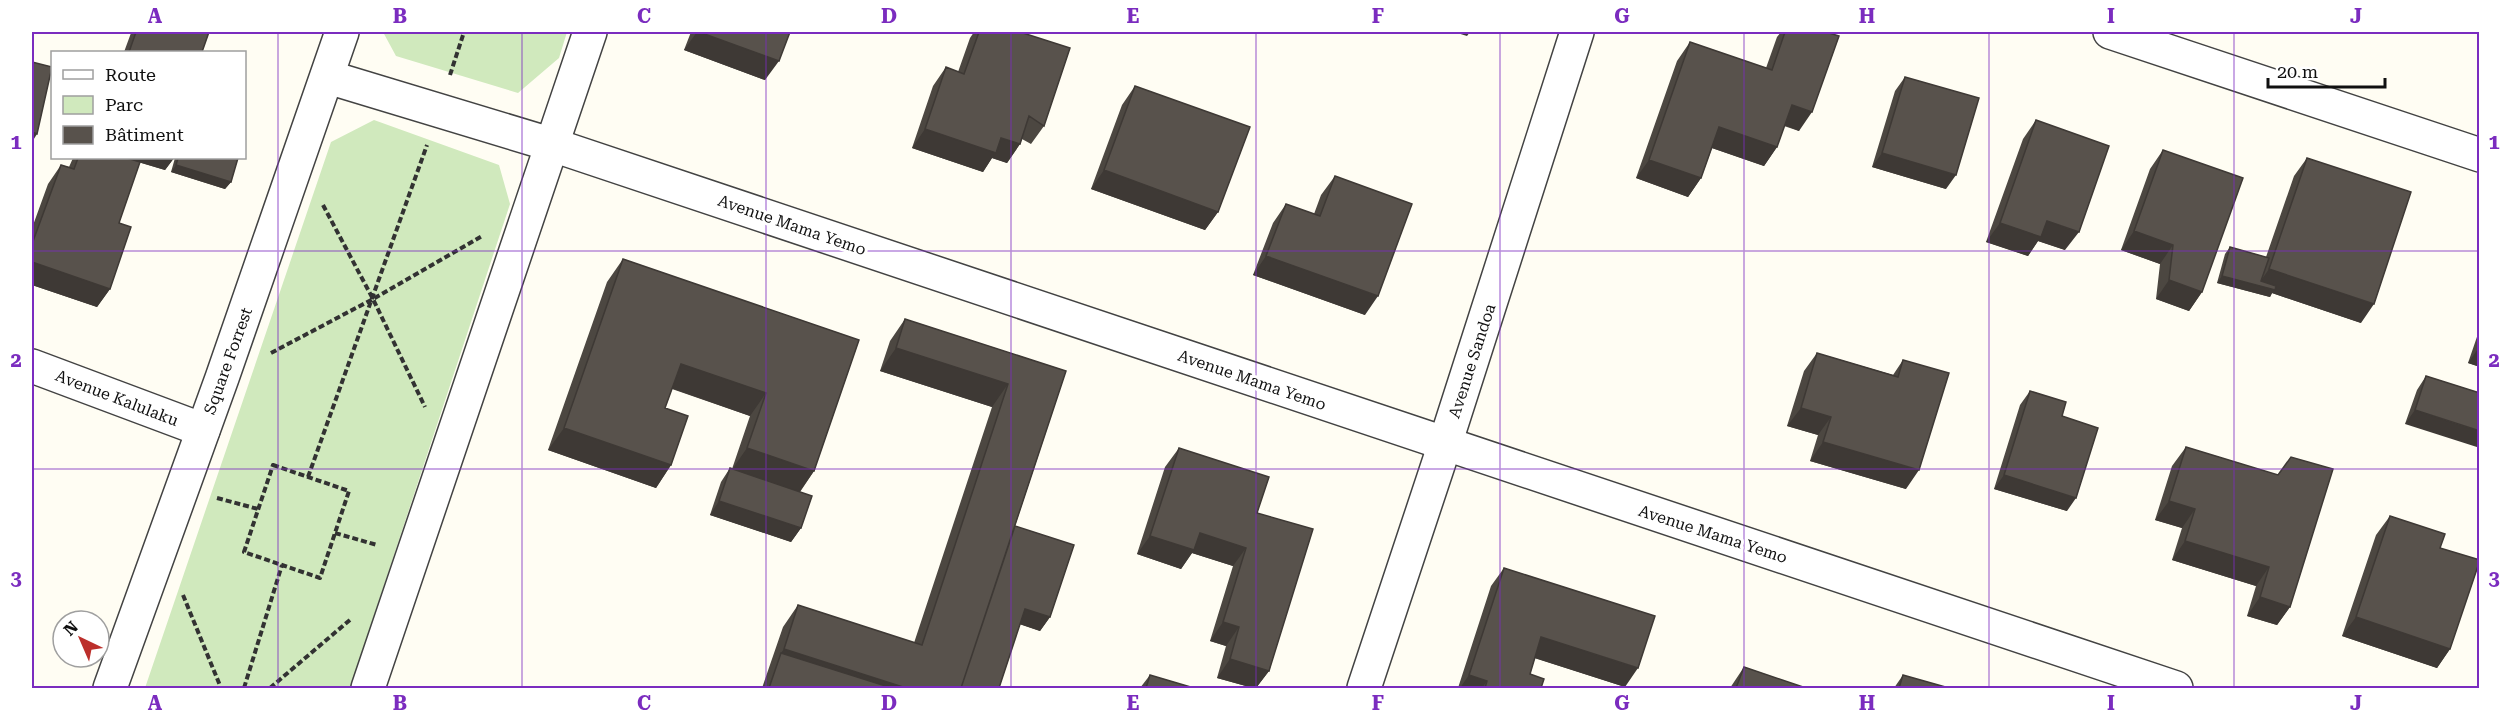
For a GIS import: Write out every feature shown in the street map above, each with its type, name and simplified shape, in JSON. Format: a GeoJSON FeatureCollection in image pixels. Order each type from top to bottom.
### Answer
{"type":"FeatureCollection","features":[{"type":"Feature","properties":{"kind":"street","name":"Square Forrest"},"geometry":{"type":"LineString","coordinates":[[110,688],[222,378],[342,32]]}},
{"type":"Feature","properties":{"kind":"street"},"geometry":{"type":"LineString","coordinates":[[368,688],[590,32]]}},
{"type":"Feature","properties":{"kind":"street","name":"Avenue Sandoa"},"geometry":{"type":"LineString","coordinates":[[1364,688],[1577,32]]}},
{"type":"Feature","properties":{"kind":"street"},"geometry":{"type":"LineString","coordinates":[[2110,32],[2480,155]]}},
{"type":"Feature","properties":{"kind":"street","name":"Avenue Mama Yemo"},"geometry":{"type":"LineString","coordinates":[[327,77],[553,145],[2176,688]]}},
{"type":"Feature","properties":{"kind":"street","name":"Avenue Kalulaku"},"geometry":{"type":"LineString","coordinates":[[32,366],[203,430]]}},
{"type":"Feature","properties":{"kind":"path"},"geometry":{"type":"LineString","coordinates":[[308,477],[373,299],[464,32]]}},
{"type":"Feature","properties":{"kind":"path"},"geometry":{"type":"LineString","coordinates":[[298,159],[373,299],[447,454]]}},
{"type":"Feature","properties":{"kind":"path"},"geometry":{"type":"LineString","coordinates":[[222,378],[373,299],[530,208]]}},
{"type":"Feature","properties":{"kind":"path"},"geometry":{"type":"LineString","coordinates":[[273,465],[349,491],[335,533],[320,578],[244,552],[273,465]]}},
{"type":"Feature","properties":{"kind":"path"},"geometry":{"type":"LineString","coordinates":[[335,533],[412,555]]}},
{"type":"Feature","properties":{"kind":"path"},"geometry":{"type":"LineString","coordinates":[[161,544],[221,688]]}},
{"type":"Feature","properties":{"kind":"path"},"geometry":{"type":"LineString","coordinates":[[244,688],[282,565]]}},
{"type":"Feature","properties":{"kind":"path"},"geometry":{"type":"LineString","coordinates":[[270,688],[352,618]]}},
{"type":"Feature","properties":{"kind":"green space"},"geometry":{"type":"Polygon","coordinates":[[[383,32],[567,32],[559,58],[518,93],[396,56],[383,32]]]}},
{"type":"Feature","properties":{"kind":"green space"},"geometry":{"type":"Polygon","coordinates":[[[374,120],[499,165],[510,204],[350,688],[145,688],[331,142],[374,120]]]}},
{"type":"Feature","properties":{"kind":"building"},"geometry":{"type":"Polygon","coordinates":[[[136,32],[209,32],[202,51],[129,51],[136,32]]]}},
{"type":"Feature","properties":{"kind":"building"},"geometry":{"type":"Polygon","coordinates":[[[699,32],[790,32],[779,61],[699,32]]]}},
{"type":"Feature","properties":{"kind":"building"},"geometry":{"type":"Polygon","coordinates":[[[979,32],[1020,32],[1070,48],[1044,126],[1029,116],[1020,144],[1001,138],[996,153],[925,129],[946,67],[964,74],[979,32]]]}},
{"type":"Feature","properties":{"kind":"building"},"geometry":{"type":"Polygon","coordinates":[[[1785,32],[1826,32],[1839,36],[1812,112],[1792,105],[1777,147],[1719,127],[1701,178],[1649,160],[1690,42],[1772,70],[1785,32]]]}},
{"type":"Feature","properties":{"kind":"building"},"geometry":{"type":"Polygon","coordinates":[[[32,62],[51,67],[51,71],[37,134],[32,132],[32,62]]]}},
{"type":"Feature","properties":{"kind":"building"},"geometry":{"type":"Polygon","coordinates":[[[1905,77],[1979,98],[1956,175],[1882,153],[1905,77]]]}},
{"type":"Feature","properties":{"kind":"building"},"geometry":{"type":"Polygon","coordinates":[[[1135,86],[1250,127],[1218,212],[1104,170],[1135,86]]]}},
{"type":"Feature","properties":{"kind":"building"},"geometry":{"type":"Polygon","coordinates":[[[2036,120],[2109,146],[2079,232],[2047,221],[2041,237],[2000,223],[2036,120]]]}},
{"type":"Feature","properties":{"kind":"building"},"geometry":{"type":"Polygon","coordinates":[[[2163,150],[2243,178],[2202,292],[2169,280],[2173,245],[2134,231],[2163,150]]]}},
{"type":"Feature","properties":{"kind":"building"},"geometry":{"type":"Polygon","coordinates":[[[2307,158],[2411,192],[2374,304],[2269,269],[2307,158]]]}},
{"type":"Feature","properties":{"kind":"building"},"geometry":{"type":"Polygon","coordinates":[[[78,159],[130,159],[140,162],[119,223],[131,227],[110,289],[32,262],[32,244],[61,165],[74,169],[78,159]]]}},
{"type":"Feature","properties":{"kind":"building"},"geometry":{"type":"Polygon","coordinates":[[[178,159],[238,159],[231,182],[176,165],[178,159]]]}},
{"type":"Feature","properties":{"kind":"building"},"geometry":{"type":"Polygon","coordinates":[[[1335,176],[1412,204],[1378,296],[1266,256],[1286,204],[1320,216],[1335,176]]]}},
{"type":"Feature","properties":{"kind":"building"},"geometry":{"type":"Polygon","coordinates":[[[2230,247],[2269,258],[2261,281],[2276,286],[2275,290],[2222,276],[2230,247]]]}},
{"type":"Feature","properties":{"kind":"building"},"geometry":{"type":"Polygon","coordinates":[[[623,259],[859,340],[814,471],[747,448],[766,393],[681,364],[665,408],[688,416],[671,465],[564,428],[623,259]]]}},
{"type":"Feature","properties":{"kind":"building"},"geometry":{"type":"Polygon","coordinates":[[[905,319],[1066,371],[961,688],[906,688],[784,649],[798,605],[922,645],[1008,384],[896,348],[905,319]]]}},
{"type":"Feature","properties":{"kind":"building"},"geometry":{"type":"Polygon","coordinates":[[[1817,353],[1898,377],[1903,360],[1949,373],[1919,470],[1823,442],[1831,417],[1801,408],[1817,353]]]}},
{"type":"Feature","properties":{"kind":"building"},"geometry":{"type":"Polygon","coordinates":[[[2426,376],[2480,393],[2480,431],[2415,410],[2426,376]]]}},
{"type":"Feature","properties":{"kind":"building"},"geometry":{"type":"Polygon","coordinates":[[[2030,391],[2066,402],[2062,416],[2098,428],[2076,498],[2004,475],[2030,391]]]}},
{"type":"Feature","properties":{"kind":"building"},"geometry":{"type":"Polygon","coordinates":[[[2186,447],[2278,475],[2291,457],[2333,469],[2290,607],[2260,597],[2269,567],[2185,541],[2195,509],[2169,501],[2186,447]]]}},
{"type":"Feature","properties":{"kind":"building"},"geometry":{"type":"Polygon","coordinates":[[[1179,448],[1269,477],[1257,513],[1313,529],[1269,671],[1230,659],[1239,627],[1223,622],[1246,548],[1200,533],[1194,550],[1150,536],[1179,448]]]}},
{"type":"Feature","properties":{"kind":"building"},"geometry":{"type":"Polygon","coordinates":[[[730,468],[812,496],[801,528],[719,501],[730,468]]]}},
{"type":"Feature","properties":{"kind":"building"},"geometry":{"type":"Polygon","coordinates":[[[2390,516],[2445,534],[2440,548],[2480,560],[2450,649],[2356,617],[2390,516]]]}},
{"type":"Feature","properties":{"kind":"building"},"geometry":{"type":"Polygon","coordinates":[[[1015,526],[1074,545],[1050,617],[1025,609],[999,688],[961,688],[1015,526]]]}},
{"type":"Feature","properties":{"kind":"building"},"geometry":{"type":"Polygon","coordinates":[[[1504,568],[1655,616],[1638,668],[1541,637],[1530,674],[1544,679],[1541,688],[1485,688],[1487,681],[1469,675],[1504,568]]]}},
{"type":"Feature","properties":{"kind":"building"},"geometry":{"type":"Polygon","coordinates":[[[781,653],[892,688],[769,688],[781,653]]]}},
{"type":"Feature","properties":{"kind":"building"},"geometry":{"type":"Polygon","coordinates":[[[1744,667],[1806,688],[1736,688],[1744,667]]]}},
{"type":"Feature","properties":{"kind":"building"},"geometry":{"type":"Polygon","coordinates":[[[1150,675],[1194,688],[1146,688],[1150,675]]]}},
{"type":"Feature","properties":{"kind":"building"},"geometry":{"type":"Polygon","coordinates":[[[1903,675],[1949,688],[1899,688],[1903,675]]]}}]}
